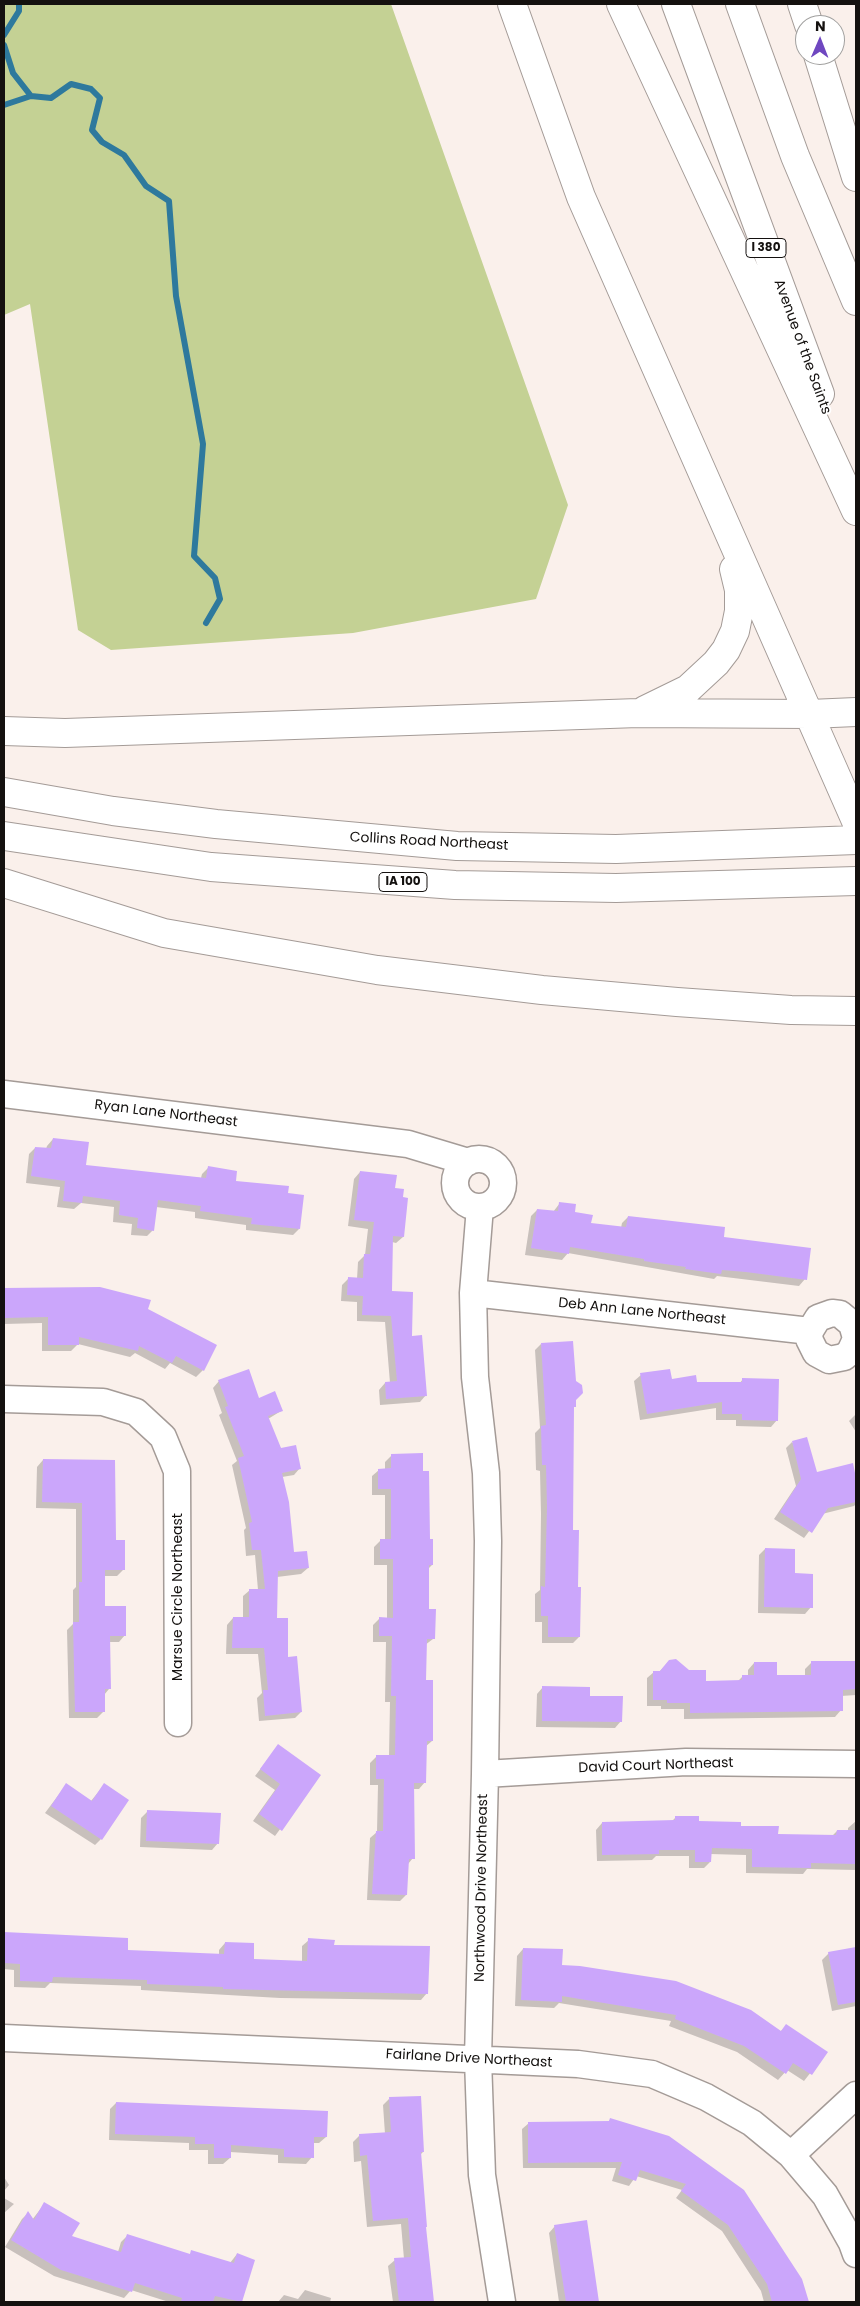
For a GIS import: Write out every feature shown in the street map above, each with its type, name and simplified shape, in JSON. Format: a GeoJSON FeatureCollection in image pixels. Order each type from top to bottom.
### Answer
{"type":"FeatureCollection","features":[{"type":"Feature","properties":{"kind":"highway"},"geometry":{"type":"LineString","coordinates":[[512,4],[581,197],[711,496],[810,714],[856,821]]}},
{"type":"Feature","properties":{"kind":"highway"},"geometry":{"type":"LineString","coordinates":[[621,4],[856,511]]}},
{"type":"Feature","properties":{"kind":"highway","name":"Avenue of the Saints"},"geometry":{"type":"LineString","coordinates":[[676,4],[856,493]]}},
{"type":"Feature","properties":{"kind":"highway"},"geometry":{"type":"LineString","coordinates":[[740,4],[795,156],[856,301]]}},
{"type":"Feature","properties":{"kind":"highway"},"geometry":{"type":"LineString","coordinates":[[821,65],[856,177]]}},
{"type":"Feature","properties":{"kind":"highway"},"geometry":{"type":"LineString","coordinates":[[638,713],[688,689],[716,664],[726,650],[735,631],[739,611],[739,590],[733,563],[711,496]]}},
{"type":"Feature","properties":{"kind":"highway"},"geometry":{"type":"LineString","coordinates":[[4,731],[74,733],[638,713],[810,714],[854,712]]}},
{"type":"Feature","properties":{"kind":"highway","name":"Collins Road Northeast"},"geometry":{"type":"LineString","coordinates":[[4,792],[114,811],[216,824],[457,846],[616,849],[856,840]]}},
{"type":"Feature","properties":{"kind":"highway","name":"IA 100"},"geometry":{"type":"LineString","coordinates":[[4,836],[211,866],[455,885],[616,888],[856,881]]}},
{"type":"Feature","properties":{"kind":"highway"},"geometry":{"type":"LineString","coordinates":[[4,883],[164,933],[377,970],[542,990],[791,1010],[856,1010]]}},
{"type":"Feature","properties":{"kind":"highway"},"geometry":{"type":"LineString","coordinates":[[791,1010],[856,1026]]}},
{"type":"Feature","properties":{"kind":"street","name":"Ryan Lane Northeast"},"geometry":{"type":"LineString","coordinates":[[4,1094],[408,1144],[468,1162]]}},
{"type":"Feature","properties":{"kind":"street"},"geometry":{"type":"LineString","coordinates":[[484,1160],[497,1168],[501,1174],[502,1182],[499,1196],[494,1202],[480,1207],[472,1207],[465,1203],[455,1190],[457,1173],[468,1162],[484,1160]]}},
{"type":"Feature","properties":{"kind":"street","name":"Northwood Drive Northeast"},"geometry":{"type":"LineString","coordinates":[[480,1207],[473,1293],[475,1377],[486,1473],[488,1541],[478,2059],[482,2175],[502,2302]]}},
{"type":"Feature","properties":{"kind":"street","name":"Deb Ann Lane Northeast"},"geometry":{"type":"LineString","coordinates":[[473,1293],[810,1331]]}},
{"type":"Feature","properties":{"kind":"street"},"geometry":{"type":"LineString","coordinates":[[832,1313],[840,1314],[852,1324],[856,1338],[850,1352],[844,1357],[829,1360],[816,1353],[811,1346],[810,1331],[818,1318],[832,1313]]}},
{"type":"Feature","properties":{"kind":"street","name":"Marsue Circle Northeast"},"geometry":{"type":"LineString","coordinates":[[4,1399],[103,1402],[136,1412],[163,1437],[177,1470],[178,1723]]}},
{"type":"Feature","properties":{"kind":"street","name":"David Court Northeast"},"geometry":{"type":"LineString","coordinates":[[485,1774],[686,1762],[856,1764]]}},
{"type":"Feature","properties":{"kind":"street","name":"Fairlane Drive Northeast"},"geometry":{"type":"LineString","coordinates":[[4,2038],[578,2064],[652,2074],[706,2097],[744,2119],[791,2155],[825,2194],[856,2254]]}},
{"type":"Feature","properties":{"kind":"street"},"geometry":{"type":"LineString","coordinates":[[791,2155],[856,2095]]}},
{"type":"Feature","properties":{"kind":"green space"},"geometry":{"type":"Polygon","coordinates":[[[4,4],[391,4],[568,505],[536,599],[353,633],[111,650],[78,630],[30,304],[4,315],[4,4]]]}},
{"type":"Feature","properties":{"kind":"building"},"geometry":{"type":"Polygon","coordinates":[[[53,1138],[89,1142],[86,1165],[206,1178],[208,1166],[237,1171],[236,1181],[289,1186],[288,1193],[304,1195],[300,1229],[251,1224],[252,1218],[200,1211],[201,1206],[158,1200],[154,1231],[137,1228],[138,1218],[119,1215],[120,1201],[83,1196],[82,1203],[63,1201],[65,1181],[31,1176],[35,1147],[51,1148],[53,1138]]]}},
{"type":"Feature","properties":{"kind":"building"},"geometry":{"type":"Polygon","coordinates":[[[360,1171],[397,1175],[395,1188],[404,1189],[403,1197],[408,1198],[404,1237],[393,1236],[392,1291],[413,1292],[412,1336],[422,1335],[427,1396],[386,1399],[385,1382],[397,1381],[391,1316],[362,1315],[363,1296],[347,1295],[348,1277],[363,1278],[364,1254],[370,1254],[374,1222],[354,1220],[360,1171]]]}},
{"type":"Feature","properties":{"kind":"building"},"geometry":{"type":"Polygon","coordinates":[[[559,1202],[576,1204],[575,1212],[593,1215],[591,1223],[626,1227],[628,1216],[725,1227],[724,1237],[811,1248],[807,1280],[746,1272],[722,1270],[721,1274],[685,1269],[686,1267],[570,1247],[569,1254],[531,1248],[537,1209],[558,1211],[559,1202]]]}},
{"type":"Feature","properties":{"kind":"building"},"geometry":{"type":"Polygon","coordinates":[[[100,1287],[151,1300],[148,1309],[217,1345],[204,1371],[176,1356],[172,1363],[139,1346],[138,1351],[79,1337],[79,1345],[48,1345],[48,1317],[4,1318],[4,1288],[100,1287]]]}},
{"type":"Feature","properties":{"kind":"building"},"geometry":{"type":"Polygon","coordinates":[[[573,1341],[576,1381],[582,1385],[583,1393],[576,1400],[576,1407],[574,1407],[573,1530],[579,1530],[578,1587],[581,1587],[580,1637],[548,1637],[548,1616],[541,1616],[541,1586],[545,1587],[547,1507],[546,1465],[542,1465],[541,1426],[546,1425],[541,1343],[573,1341]]]}},
{"type":"Feature","properties":{"kind":"building"},"geometry":{"type":"Polygon","coordinates":[[[249,1369],[259,1398],[275,1391],[283,1411],[268,1416],[281,1448],[296,1445],[301,1469],[282,1473],[289,1502],[294,1552],[307,1551],[309,1568],[278,1571],[277,1618],[288,1618],[288,1657],[297,1656],[302,1712],[265,1716],[263,1690],[268,1690],[264,1648],[232,1648],[233,1617],[249,1617],[249,1589],[265,1589],[261,1550],[252,1550],[249,1523],[252,1522],[238,1458],[244,1456],[225,1407],[228,1406],[218,1380],[249,1369]]]}},
{"type":"Feature","properties":{"kind":"building"},"geometry":{"type":"Polygon","coordinates":[[[670,1369],[672,1379],[696,1375],[697,1382],[742,1382],[742,1378],[779,1379],[778,1421],[742,1420],[742,1414],[722,1414],[722,1402],[647,1414],[640,1373],[670,1369]]]}},
{"type":"Feature","properties":{"kind":"building"},"geometry":{"type":"Polygon","coordinates":[[[807,1437],[817,1472],[853,1463],[856,1478],[856,1502],[828,1508],[812,1533],[780,1512],[801,1479],[792,1441],[807,1437]]]}},
{"type":"Feature","properties":{"kind":"building"},"geometry":{"type":"Polygon","coordinates":[[[423,1453],[423,1471],[429,1471],[430,1539],[433,1539],[433,1565],[429,1565],[429,1609],[436,1609],[435,1639],[427,1639],[426,1680],[433,1680],[433,1741],[427,1741],[426,1783],[414,1783],[415,1859],[409,1859],[407,1895],[372,1894],[376,1831],[383,1831],[384,1779],[376,1779],[376,1755],[395,1755],[396,1696],[391,1696],[392,1636],[379,1636],[379,1617],[393,1618],[393,1559],[380,1559],[380,1539],[391,1539],[391,1489],[378,1489],[378,1469],[391,1468],[391,1454],[423,1453]]]}},
{"type":"Feature","properties":{"kind":"building"},"geometry":{"type":"Polygon","coordinates":[[[43,1459],[115,1460],[116,1540],[125,1540],[125,1570],[105,1570],[105,1606],[126,1606],[126,1636],[110,1636],[111,1689],[105,1689],[105,1712],[75,1712],[73,1622],[79,1622],[79,1582],[82,1582],[82,1503],[42,1502],[43,1459]]]}},
{"type":"Feature","properties":{"kind":"building"},"geometry":{"type":"Polygon","coordinates":[[[765,1548],[795,1549],[795,1573],[813,1574],[813,1608],[764,1607],[765,1548]]]}},
{"type":"Feature","properties":{"kind":"building"},"geometry":{"type":"Polygon","coordinates":[[[676,1659],[689,1670],[706,1670],[706,1681],[742,1680],[742,1675],[754,1675],[754,1662],[777,1662],[777,1675],[811,1675],[811,1661],[856,1661],[856,1689],[843,1690],[843,1711],[690,1713],[690,1703],[667,1703],[667,1700],[653,1700],[653,1671],[660,1671],[669,1660],[676,1659]]]}},
{"type":"Feature","properties":{"kind":"building"},"geometry":{"type":"Polygon","coordinates":[[[542,1686],[590,1687],[590,1696],[623,1696],[622,1722],[542,1721],[542,1686]]]}},
{"type":"Feature","properties":{"kind":"building"},"geometry":{"type":"Polygon","coordinates":[[[278,1744],[321,1775],[282,1831],[259,1814],[280,1784],[260,1769],[278,1744]]]}},
{"type":"Feature","properties":{"kind":"building"},"geometry":{"type":"Polygon","coordinates":[[[66,1783],[92,1801],[104,1783],[129,1800],[102,1840],[51,1806],[66,1783]]]}},
{"type":"Feature","properties":{"kind":"building"},"geometry":{"type":"Polygon","coordinates":[[[147,1810],[221,1813],[219,1844],[146,1841],[147,1810]]]}},
{"type":"Feature","properties":{"kind":"building"},"geometry":{"type":"Polygon","coordinates":[[[675,1816],[699,1816],[699,1821],[741,1822],[741,1826],[779,1826],[778,1834],[836,1835],[837,1830],[856,1830],[856,1864],[811,1863],[811,1868],[752,1867],[752,1849],[712,1848],[711,1862],[695,1862],[695,1850],[659,1850],[659,1854],[602,1855],[602,1822],[675,1820],[675,1816]]]}},
{"type":"Feature","properties":{"kind":"building"},"geometry":{"type":"Polygon","coordinates":[[[4,1932],[128,1938],[128,1950],[224,1954],[225,1942],[254,1943],[254,1959],[307,1961],[308,1938],[335,1940],[334,1945],[430,1946],[428,1994],[223,1989],[223,1987],[147,1984],[147,1980],[53,1977],[52,1982],[20,1981],[20,1964],[4,1963],[4,1932]]]}},
{"type":"Feature","properties":{"kind":"building"},"geometry":{"type":"Polygon","coordinates":[[[856,1947],[856,2002],[838,2005],[828,1952],[856,1947]]]}},
{"type":"Feature","properties":{"kind":"building"},"geometry":{"type":"Polygon","coordinates":[[[523,1948],[563,1949],[562,1965],[580,1966],[676,1981],[751,2010],[781,2031],[786,2024],[828,2052],[812,2075],[793,2063],[786,2074],[744,2046],[675,2019],[676,2015],[562,1996],[562,2002],[521,2000],[523,1948]]]}},
{"type":"Feature","properties":{"kind":"building"},"geometry":{"type":"Polygon","coordinates":[[[421,2096],[424,2152],[421,2152],[434,2302],[399,2302],[394,2258],[411,2257],[408,2218],[373,2221],[367,2155],[360,2156],[359,2134],[391,2132],[389,2097],[421,2096]]]}},
{"type":"Feature","properties":{"kind":"building"},"geometry":{"type":"Polygon","coordinates":[[[116,2102],[328,2111],[327,2137],[314,2137],[314,2158],[284,2157],[284,2149],[231,2145],[231,2158],[214,2158],[214,2144],[195,2144],[195,2137],[115,2134],[116,2102]]]}},
{"type":"Feature","properties":{"kind":"building"},"geometry":{"type":"Polygon","coordinates":[[[610,2118],[669,2136],[744,2190],[802,2279],[809,2302],[772,2302],[767,2284],[728,2225],[681,2191],[686,2184],[640,2170],[636,2181],[618,2175],[622,2162],[528,2163],[528,2122],[609,2121],[610,2118]]]}},
{"type":"Feature","properties":{"kind":"building"},"geometry":{"type":"Polygon","coordinates":[[[44,2202],[80,2223],[72,2236],[121,2252],[127,2234],[190,2254],[191,2250],[234,2263],[237,2253],[255,2260],[242,2302],[215,2296],[213,2302],[181,2302],[182,2298],[135,2283],[132,2292],[61,2270],[11,2240],[28,2211],[34,2220],[44,2202]]]}},
{"type":"Feature","properties":{"kind":"building"},"geometry":{"type":"Polygon","coordinates":[[[587,2220],[599,2302],[566,2302],[554,2225],[587,2220]]]}},
{"type":"Feature","properties":{"kind":"waterway"},"geometry":{"type":"LineString","coordinates":[[4,35],[19,11],[19,4]]}},
{"type":"Feature","properties":{"kind":"waterway"},"geometry":{"type":"LineString","coordinates":[[4,45],[13,73],[31,96],[51,98],[71,84],[91,89],[100,98],[92,130],[102,142],[124,155],[146,186],[169,201],[176,296],[203,444],[194,556],[215,578],[220,599],[206,623]]}},
{"type":"Feature","properties":{"kind":"waterway"},"geometry":{"type":"LineString","coordinates":[[4,105],[31,96]]}}]}
